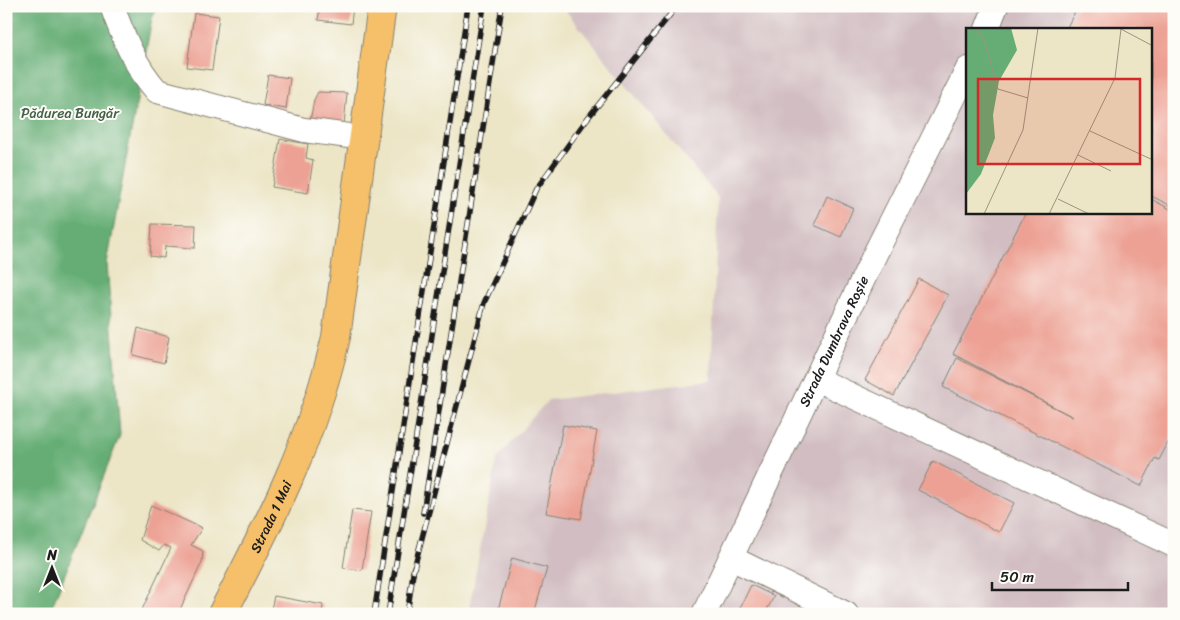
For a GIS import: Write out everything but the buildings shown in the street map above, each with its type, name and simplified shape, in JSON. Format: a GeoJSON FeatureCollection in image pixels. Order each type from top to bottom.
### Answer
{"type":"FeatureCollection","features":[{"type":"Feature","properties":{"kind":"highway","name":"Strada 1 Mai"},"geometry":{"type":"LineString","coordinates":[[222,614],[279,505],[314,419],[336,337],[382,6]]}},
{"type":"Feature","properties":{"kind":"street"},"geometry":{"type":"LineString","coordinates":[[112,6],[125,42],[145,78],[157,91],[304,130],[364,138]]}},
{"type":"Feature","properties":{"kind":"street"},"geometry":{"type":"LineString","coordinates":[[987,28],[996,6]]}},
{"type":"Feature","properties":{"kind":"street","name":"Strada Dumbrava Roșie"},"geometry":{"type":"LineString","coordinates":[[704,614],[875,254],[966,73]]}},
{"type":"Feature","properties":{"kind":"street"},"geometry":{"type":"LineString","coordinates":[[816,379],[1174,546]]}},
{"type":"Feature","properties":{"kind":"street"},"geometry":{"type":"LineString","coordinates":[[731,558],[846,614]]}},
{"type":"Feature","properties":{"kind":"shaded area"},"geometry":{"type":"Polygon","coordinates":[[[562,6],[1174,6],[1174,614],[468,614],[497,458],[548,400],[711,380],[718,198],[562,6]]]}},
{"type":"Feature","properties":{"kind":"green space","name":"Pădurea Bungăr"},"geometry":{"type":"Polygon","coordinates":[[[6,6],[158,6],[152,18],[107,264],[120,435],[49,614],[6,614],[6,6]]]}},
{"type":"Feature","properties":{"kind":"railway"},"geometry":{"type":"LineString","coordinates":[[374,614],[468,6]]}},
{"type":"Feature","properties":{"kind":"railway"},"geometry":{"type":"LineString","coordinates":[[388,614],[484,6]]}},
{"type":"Feature","properties":{"kind":"railway"},"geometry":{"type":"LineString","coordinates":[[423,513],[502,6]]}},
{"type":"Feature","properties":{"kind":"railway"},"geometry":{"type":"LineString","coordinates":[[413,572],[484,303],[536,189],[587,119],[677,6]]}},
{"type":"Feature","properties":{"kind":"railway"},"geometry":{"type":"LineString","coordinates":[[407,614],[414,567]]}}]}
